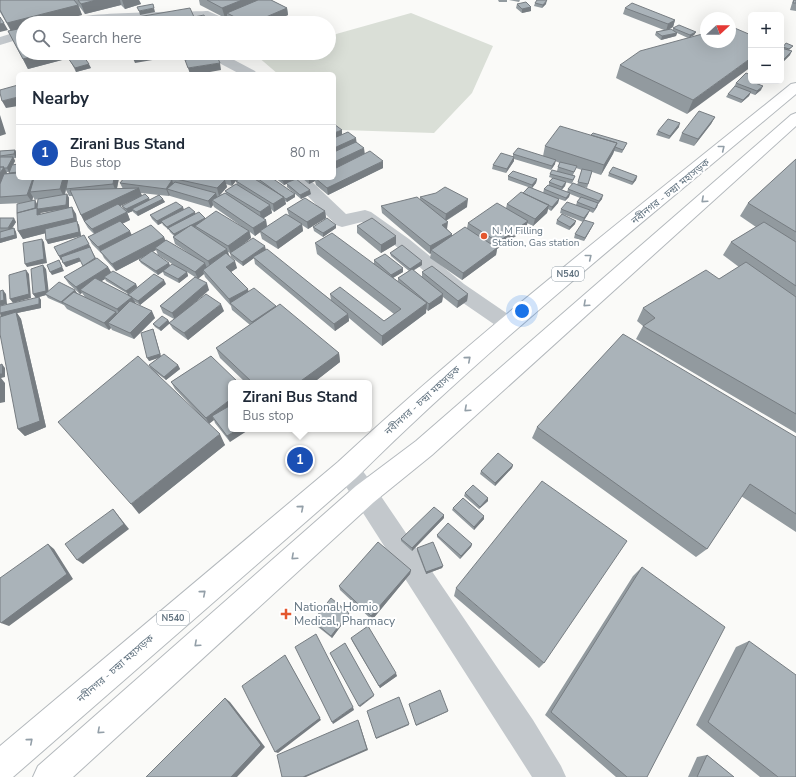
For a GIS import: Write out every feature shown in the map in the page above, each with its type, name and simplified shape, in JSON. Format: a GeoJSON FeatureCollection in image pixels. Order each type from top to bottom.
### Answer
{"type":"FeatureCollection","features":[{"type":"Feature","properties":{"kind":"highway","name":"নবীনগর - চন্দ্রা মহাসড়ক"},"geometry":{"type":"LineString","coordinates":[[0,767],[346,470],[398,421],[508,324],[796,87]]}},
{"type":"Feature","properties":{"kind":"highway"},"geometry":{"type":"LineString","coordinates":[[49,777],[365,494],[424,448],[796,119]]}},
{"type":"Feature","properties":{"kind":"street"},"geometry":{"type":"LineString","coordinates":[[171,16],[210,16]]}},
{"type":"Feature","properties":{"kind":"street"},"geometry":{"type":"LineString","coordinates":[[0,41],[16,36]]}},
{"type":"Feature","properties":{"kind":"street"},"geometry":{"type":"LineString","coordinates":[[224,60],[246,72]]}},
{"type":"Feature","properties":{"kind":"street"},"geometry":{"type":"LineString","coordinates":[[300,180],[342,221],[365,216],[403,243],[457,289],[508,324]]}},
{"type":"Feature","properties":{"kind":"street"},"geometry":{"type":"LineString","coordinates":[[346,470],[365,494],[518,725],[550,777]]}},
{"type":"Feature","properties":{"kind":"shaded area"},"geometry":{"type":"Polygon","coordinates":[[[411,13],[493,46],[472,93],[434,133],[342,130],[336,125],[336,72],[276,72],[262,60],[336,60],[336,34],[411,13]]]}},
{"type":"Feature","properties":{"kind":"building"},"geometry":{"type":"Polygon","coordinates":[[[0,0],[74,0],[78,5],[35,16],[16,16],[16,21],[7,23],[0,10],[0,0]]]}},
{"type":"Feature","properties":{"kind":"building"},"geometry":{"type":"Polygon","coordinates":[[[78,0],[96,0],[81,4],[78,0]]]}},
{"type":"Feature","properties":{"kind":"building"},"geometry":{"type":"Polygon","coordinates":[[[207,0],[242,0],[222,8],[207,0]]]}},
{"type":"Feature","properties":{"kind":"building"},"geometry":{"type":"Polygon","coordinates":[[[258,0],[271,0],[287,8],[268,16],[233,16],[227,13],[258,0]]]}},
{"type":"Feature","properties":{"kind":"building"},"geometry":{"type":"Polygon","coordinates":[[[537,0],[547,0],[543,5],[535,3],[537,0]]]}},
{"type":"Feature","properties":{"kind":"building"},"geometry":{"type":"Polygon","coordinates":[[[526,2],[531,7],[522,9],[517,4],[526,2]]]}},
{"type":"Feature","properties":{"kind":"building"},"geometry":{"type":"Polygon","coordinates":[[[632,3],[675,20],[668,24],[625,8],[632,3]]]}},
{"type":"Feature","properties":{"kind":"building"},"geometry":{"type":"Polygon","coordinates":[[[153,4],[154,8],[139,11],[137,7],[153,4]]]}},
{"type":"Feature","properties":{"kind":"building"},"geometry":{"type":"Polygon","coordinates":[[[190,8],[194,16],[143,16],[190,8]]]}},
{"type":"Feature","properties":{"kind":"building"},"geometry":{"type":"Polygon","coordinates":[[[0,17],[4,23],[0,24],[0,17]]]}},
{"type":"Feature","properties":{"kind":"building"},"geometry":{"type":"Polygon","coordinates":[[[679,25],[696,32],[690,35],[673,28],[679,25]]]}},
{"type":"Feature","properties":{"kind":"building"},"geometry":{"type":"Polygon","coordinates":[[[16,29],[16,46],[8,31],[16,29]]]}},
{"type":"Feature","properties":{"kind":"building"},"geometry":{"type":"Polygon","coordinates":[[[671,29],[677,33],[662,36],[656,32],[671,29]]]}},
{"type":"Feature","properties":{"kind":"building"},"geometry":{"type":"Polygon","coordinates":[[[736,29],[748,34],[748,60],[693,100],[620,65],[640,51],[700,35],[700,48],[736,48],[736,29]]]}},
{"type":"Feature","properties":{"kind":"building"},"geometry":{"type":"Polygon","coordinates":[[[786,43],[793,46],[789,49],[784,47],[786,43]]]}},
{"type":"Feature","properties":{"kind":"building"},"geometry":{"type":"Polygon","coordinates":[[[784,49],[792,51],[784,59],[784,49]]]}},
{"type":"Feature","properties":{"kind":"building"},"geometry":{"type":"Polygon","coordinates":[[[69,60],[86,60],[89,64],[75,68],[69,60]]]}},
{"type":"Feature","properties":{"kind":"building"},"geometry":{"type":"Polygon","coordinates":[[[185,60],[219,60],[220,63],[188,68],[185,60]]]}},
{"type":"Feature","properties":{"kind":"building"},"geometry":{"type":"Polygon","coordinates":[[[746,73],[748,74],[748,84],[758,84],[763,86],[757,91],[736,83],[746,73]]]}},
{"type":"Feature","properties":{"kind":"building"},"geometry":{"type":"Polygon","coordinates":[[[16,86],[16,98],[2,101],[0,90],[16,86]]]}},
{"type":"Feature","properties":{"kind":"building"},"geometry":{"type":"Polygon","coordinates":[[[735,86],[751,92],[743,100],[728,94],[735,86]]]}},
{"type":"Feature","properties":{"kind":"building"},"geometry":{"type":"Polygon","coordinates":[[[699,111],[715,117],[698,139],[682,133],[699,111]]]}},
{"type":"Feature","properties":{"kind":"building"},"geometry":{"type":"Polygon","coordinates":[[[668,119],[680,123],[670,136],[658,131],[668,119]]]}},
{"type":"Feature","properties":{"kind":"building"},"geometry":{"type":"Polygon","coordinates":[[[336,126],[342,130],[336,132],[336,126]]]}},
{"type":"Feature","properties":{"kind":"building"},"geometry":{"type":"Polygon","coordinates":[[[560,126],[617,143],[604,165],[545,146],[560,126]]]}},
{"type":"Feature","properties":{"kind":"building"},"geometry":{"type":"Polygon","coordinates":[[[348,132],[356,138],[336,147],[336,137],[348,132]]]}},
{"type":"Feature","properties":{"kind":"building"},"geometry":{"type":"Polygon","coordinates":[[[593,133],[627,143],[623,150],[615,147],[617,143],[591,135],[593,133]]]}},
{"type":"Feature","properties":{"kind":"building"},"geometry":{"type":"Polygon","coordinates":[[[356,142],[364,148],[336,161],[336,151],[356,142]]]}},
{"type":"Feature","properties":{"kind":"building"},"geometry":{"type":"Polygon","coordinates":[[[518,148],[556,160],[552,166],[513,154],[518,148]]]}},
{"type":"Feature","properties":{"kind":"building"},"geometry":{"type":"Polygon","coordinates":[[[15,150],[14,154],[0,156],[0,151],[15,150]]]}},
{"type":"Feature","properties":{"kind":"building"},"geometry":{"type":"Polygon","coordinates":[[[370,151],[383,161],[327,188],[317,180],[336,180],[336,168],[370,151]]]}},
{"type":"Feature","properties":{"kind":"building"},"geometry":{"type":"Polygon","coordinates":[[[501,153],[514,157],[507,169],[493,165],[501,153]]]}},
{"type":"Feature","properties":{"kind":"building"},"geometry":{"type":"Polygon","coordinates":[[[0,157],[13,157],[7,168],[0,167],[0,157]]]}},
{"type":"Feature","properties":{"kind":"building"},"geometry":{"type":"Polygon","coordinates":[[[796,159],[796,232],[748,203],[796,159]]]}},
{"type":"Feature","properties":{"kind":"building"},"geometry":{"type":"Polygon","coordinates":[[[560,162],[577,166],[574,172],[558,167],[560,162]]]}},
{"type":"Feature","properties":{"kind":"building"},"geometry":{"type":"Polygon","coordinates":[[[16,164],[16,172],[9,173],[12,165],[16,164]]]}},
{"type":"Feature","properties":{"kind":"building"},"geometry":{"type":"Polygon","coordinates":[[[0,167],[4,167],[0,173],[0,167]]]}},
{"type":"Feature","properties":{"kind":"building"},"geometry":{"type":"Polygon","coordinates":[[[613,167],[637,176],[633,182],[609,173],[613,167]]]}},
{"type":"Feature","properties":{"kind":"building"},"geometry":{"type":"Polygon","coordinates":[[[582,169],[592,171],[588,184],[578,182],[582,169]]]}},
{"type":"Feature","properties":{"kind":"building"},"geometry":{"type":"Polygon","coordinates":[[[552,170],[575,176],[573,180],[550,174],[552,170]]]}},
{"type":"Feature","properties":{"kind":"building"},"geometry":{"type":"Polygon","coordinates":[[[513,171],[537,179],[532,185],[508,176],[513,171]]]}},
{"type":"Feature","properties":{"kind":"building"},"geometry":{"type":"Polygon","coordinates":[[[16,173],[16,180],[32,180],[27,195],[0,197],[0,184],[4,174],[16,173]]]}},
{"type":"Feature","properties":{"kind":"building"},"geometry":{"type":"Polygon","coordinates":[[[553,178],[566,182],[562,187],[549,182],[553,178]]]}},
{"type":"Feature","properties":{"kind":"building"},"geometry":{"type":"Polygon","coordinates":[[[33,180],[62,180],[60,189],[30,192],[33,180]]]}},
{"type":"Feature","properties":{"kind":"building"},"geometry":{"type":"Polygon","coordinates":[[[68,180],[114,180],[113,184],[66,189],[68,180]]]}},
{"type":"Feature","properties":{"kind":"building"},"geometry":{"type":"Polygon","coordinates":[[[122,180],[172,180],[166,189],[120,183],[122,180]]]}},
{"type":"Feature","properties":{"kind":"building"},"geometry":{"type":"Polygon","coordinates":[[[181,180],[225,180],[217,188],[181,180]]]}},
{"type":"Feature","properties":{"kind":"building"},"geometry":{"type":"Polygon","coordinates":[[[256,180],[284,197],[273,204],[236,181],[256,180]]]}},
{"type":"Feature","properties":{"kind":"building"},"geometry":{"type":"Polygon","coordinates":[[[260,180],[275,180],[295,194],[286,199],[260,180]]]}},
{"type":"Feature","properties":{"kind":"building"},"geometry":{"type":"Polygon","coordinates":[[[297,180],[310,190],[300,195],[286,183],[297,180]]]}},
{"type":"Feature","properties":{"kind":"building"},"geometry":{"type":"Polygon","coordinates":[[[175,182],[216,193],[208,201],[167,189],[175,182]]]}},
{"type":"Feature","properties":{"kind":"building"},"geometry":{"type":"Polygon","coordinates":[[[573,183],[603,195],[599,201],[568,189],[573,183]]]}},
{"type":"Feature","properties":{"kind":"building"},"geometry":{"type":"Polygon","coordinates":[[[236,184],[270,205],[260,212],[225,191],[236,184]]]}},
{"type":"Feature","properties":{"kind":"building"},"geometry":{"type":"Polygon","coordinates":[[[548,185],[570,193],[566,198],[544,189],[548,185]]]}},
{"type":"Feature","properties":{"kind":"building"},"geometry":{"type":"Polygon","coordinates":[[[445,187],[468,199],[446,214],[420,197],[436,193],[445,187]]]}},
{"type":"Feature","properties":{"kind":"building"},"geometry":{"type":"Polygon","coordinates":[[[529,187],[559,199],[552,207],[523,193],[529,187]]]}},
{"type":"Feature","properties":{"kind":"building"},"geometry":{"type":"Polygon","coordinates":[[[139,188],[81,215],[70,190],[139,188]]]}},
{"type":"Feature","properties":{"kind":"building"},"geometry":{"type":"Polygon","coordinates":[[[521,192],[549,205],[535,219],[507,204],[521,192]]]}},
{"type":"Feature","properties":{"kind":"building"},"geometry":{"type":"Polygon","coordinates":[[[225,193],[266,220],[253,228],[212,200],[225,193]]]}},
{"type":"Feature","properties":{"kind":"building"},"geometry":{"type":"Polygon","coordinates":[[[67,194],[66,205],[37,208],[38,199],[67,194]]]}},
{"type":"Feature","properties":{"kind":"building"},"geometry":{"type":"Polygon","coordinates":[[[145,194],[149,198],[126,209],[122,206],[145,194]]]}},
{"type":"Feature","properties":{"kind":"building"},"geometry":{"type":"Polygon","coordinates":[[[159,195],[163,199],[136,212],[132,209],[159,195]]]}},
{"type":"Feature","properties":{"kind":"building"},"geometry":{"type":"Polygon","coordinates":[[[417,197],[448,222],[442,225],[452,234],[430,246],[381,206],[417,197]]]}},
{"type":"Feature","properties":{"kind":"building"},"geometry":{"type":"Polygon","coordinates":[[[581,197],[598,203],[595,209],[577,202],[581,197]]]}},
{"type":"Feature","properties":{"kind":"building"},"geometry":{"type":"Polygon","coordinates":[[[305,198],[325,211],[307,222],[287,209],[305,198]]]}},
{"type":"Feature","properties":{"kind":"building"},"geometry":{"type":"Polygon","coordinates":[[[35,200],[35,208],[17,213],[17,204],[35,200]]]}},
{"type":"Feature","properties":{"kind":"building"},"geometry":{"type":"Polygon","coordinates":[[[176,202],[183,207],[157,221],[150,215],[176,202]]]}},
{"type":"Feature","properties":{"kind":"building"},"geometry":{"type":"Polygon","coordinates":[[[567,202],[590,210],[584,218],[561,209],[567,202]]]}},
{"type":"Feature","properties":{"kind":"building"},"geometry":{"type":"Polygon","coordinates":[[[497,203],[528,221],[498,242],[468,223],[497,203]]]}},
{"type":"Feature","properties":{"kind":"building"},"geometry":{"type":"Polygon","coordinates":[[[118,204],[127,212],[92,229],[84,221],[118,204]]]}},
{"type":"Feature","properties":{"kind":"building"},"geometry":{"type":"Polygon","coordinates":[[[72,207],[74,218],[18,231],[17,213],[37,208],[37,215],[72,207]]]}},
{"type":"Feature","properties":{"kind":"building"},"geometry":{"type":"Polygon","coordinates":[[[189,207],[195,212],[167,227],[161,221],[189,207]]]}},
{"type":"Feature","properties":{"kind":"building"},"geometry":{"type":"Polygon","coordinates":[[[216,211],[249,231],[228,246],[195,226],[216,211]]]}},
{"type":"Feature","properties":{"kind":"building"},"geometry":{"type":"Polygon","coordinates":[[[199,212],[205,218],[174,234],[168,228],[199,212]]]}},
{"type":"Feature","properties":{"kind":"building"},"geometry":{"type":"Polygon","coordinates":[[[286,214],[302,224],[276,242],[260,231],[286,214]]]}},
{"type":"Feature","properties":{"kind":"building"},"geometry":{"type":"Polygon","coordinates":[[[562,214],[576,221],[570,227],[557,220],[562,214]]]}},
{"type":"Feature","properties":{"kind":"building"},"geometry":{"type":"Polygon","coordinates":[[[0,218],[14,218],[8,228],[0,228],[0,218]]]}},
{"type":"Feature","properties":{"kind":"building"},"geometry":{"type":"Polygon","coordinates":[[[327,218],[336,225],[323,233],[313,227],[327,218]]]}},
{"type":"Feature","properties":{"kind":"building"},"geometry":{"type":"Polygon","coordinates":[[[372,218],[396,236],[381,245],[357,226],[372,218]]]}},
{"type":"Feature","properties":{"kind":"building"},"geometry":{"type":"Polygon","coordinates":[[[584,220],[594,223],[585,238],[575,234],[584,220]]]}},
{"type":"Feature","properties":{"kind":"building"},"geometry":{"type":"Polygon","coordinates":[[[77,221],[79,232],[46,240],[45,229],[77,221]]]}},
{"type":"Feature","properties":{"kind":"building"},"geometry":{"type":"Polygon","coordinates":[[[120,221],[130,231],[98,247],[88,237],[120,221]]]}},
{"type":"Feature","properties":{"kind":"building"},"geometry":{"type":"Polygon","coordinates":[[[764,222],[796,242],[796,286],[731,242],[764,222]]]}},
{"type":"Feature","properties":{"kind":"building"},"geometry":{"type":"Polygon","coordinates":[[[151,225],[164,237],[112,264],[100,251],[151,225]]]}},
{"type":"Feature","properties":{"kind":"building"},"geometry":{"type":"Polygon","coordinates":[[[191,225],[227,249],[208,261],[173,237],[191,225]]]}},
{"type":"Feature","properties":{"kind":"building"},"geometry":{"type":"Polygon","coordinates":[[[465,227],[497,248],[463,273],[431,250],[465,227]]]}},
{"type":"Feature","properties":{"kind":"building"},"geometry":{"type":"Polygon","coordinates":[[[14,228],[15,235],[0,239],[0,232],[14,228]]]}},
{"type":"Feature","properties":{"kind":"building"},"geometry":{"type":"Polygon","coordinates":[[[332,233],[427,303],[382,336],[330,294],[340,287],[384,321],[401,309],[315,243],[332,233]]]}},
{"type":"Feature","properties":{"kind":"building"},"geometry":{"type":"Polygon","coordinates":[[[84,235],[89,244],[59,256],[54,247],[84,235]]]}},
{"type":"Feature","properties":{"kind":"building"},"geometry":{"type":"Polygon","coordinates":[[[253,238],[265,246],[242,262],[230,253],[253,238]]]}},
{"type":"Feature","properties":{"kind":"building"},"geometry":{"type":"Polygon","coordinates":[[[42,239],[44,259],[25,264],[23,243],[42,239]]]}},
{"type":"Feature","properties":{"kind":"building"},"geometry":{"type":"Polygon","coordinates":[[[166,240],[205,263],[195,272],[155,248],[166,240]]]}},
{"type":"Feature","properties":{"kind":"building"},"geometry":{"type":"Polygon","coordinates":[[[402,245],[422,261],[410,269],[390,253],[402,245]]]}},
{"type":"Feature","properties":{"kind":"building"},"geometry":{"type":"Polygon","coordinates":[[[90,247],[95,258],[83,266],[79,258],[63,263],[61,257],[90,247]]]}},
{"type":"Feature","properties":{"kind":"building"},"geometry":{"type":"Polygon","coordinates":[[[267,249],[348,314],[334,324],[253,257],[267,249]]]}},
{"type":"Feature","properties":{"kind":"building"},"geometry":{"type":"Polygon","coordinates":[[[152,251],[169,263],[156,271],[139,260],[152,251]]]}},
{"type":"Feature","properties":{"kind":"building"},"geometry":{"type":"Polygon","coordinates":[[[226,253],[235,261],[226,267],[248,289],[229,299],[203,270],[226,253]]]}},
{"type":"Feature","properties":{"kind":"building"},"geometry":{"type":"Polygon","coordinates":[[[385,254],[403,268],[391,275],[374,260],[385,254]]]}},
{"type":"Feature","properties":{"kind":"building"},"geometry":{"type":"Polygon","coordinates":[[[97,258],[108,267],[76,287],[64,277],[97,258]]]}},
{"type":"Feature","properties":{"kind":"building"},"geometry":{"type":"Polygon","coordinates":[[[59,260],[62,267],[50,272],[47,265],[59,260]]]}},
{"type":"Feature","properties":{"kind":"building"},"geometry":{"type":"Polygon","coordinates":[[[746,262],[796,297],[796,414],[643,326],[655,318],[643,308],[706,270],[719,279],[746,262]]]}},
{"type":"Feature","properties":{"kind":"building"},"geometry":{"type":"Polygon","coordinates":[[[172,264],[187,272],[178,279],[163,271],[172,264]]]}},
{"type":"Feature","properties":{"kind":"building"},"geometry":{"type":"Polygon","coordinates":[[[43,265],[46,291],[33,294],[31,269],[43,265]]]}},
{"type":"Feature","properties":{"kind":"building"},"geometry":{"type":"Polygon","coordinates":[[[432,266],[468,294],[458,301],[422,272],[432,266]]]}},
{"type":"Feature","properties":{"kind":"building"},"geometry":{"type":"Polygon","coordinates":[[[412,269],[443,294],[429,304],[398,278],[412,269]]]}},
{"type":"Feature","properties":{"kind":"building"},"geometry":{"type":"Polygon","coordinates":[[[26,270],[29,294],[10,299],[9,275],[26,270]]]}},
{"type":"Feature","properties":{"kind":"building"},"geometry":{"type":"Polygon","coordinates":[[[113,271],[136,284],[126,291],[104,277],[113,271]]]}},
{"type":"Feature","properties":{"kind":"building"},"geometry":{"type":"Polygon","coordinates":[[[154,274],[164,280],[138,301],[128,295],[154,274]]]}},
{"type":"Feature","properties":{"kind":"building"},"geometry":{"type":"Polygon","coordinates":[[[195,277],[207,283],[172,313],[160,306],[195,277]]]}},
{"type":"Feature","properties":{"kind":"building"},"geometry":{"type":"Polygon","coordinates":[[[95,278],[132,297],[117,309],[80,290],[95,278]]]}},
{"type":"Feature","properties":{"kind":"building"},"geometry":{"type":"Polygon","coordinates":[[[59,282],[75,290],[61,302],[45,294],[59,282]]]}},
{"type":"Feature","properties":{"kind":"building"},"geometry":{"type":"Polygon","coordinates":[[[254,288],[276,306],[252,322],[230,303],[254,288]]]}},
{"type":"Feature","properties":{"kind":"building"},"geometry":{"type":"Polygon","coordinates":[[[3,290],[4,300],[0,301],[0,291],[3,290]]]}},
{"type":"Feature","properties":{"kind":"building"},"geometry":{"type":"Polygon","coordinates":[[[74,292],[116,312],[104,323],[62,302],[74,292]]]}},
{"type":"Feature","properties":{"kind":"building"},"geometry":{"type":"Polygon","coordinates":[[[206,294],[221,304],[184,333],[169,323],[206,294]]]}},
{"type":"Feature","properties":{"kind":"building"},"geometry":{"type":"Polygon","coordinates":[[[39,297],[39,304],[0,313],[0,306],[39,297]]]}},
{"type":"Feature","properties":{"kind":"building"},"geometry":{"type":"Polygon","coordinates":[[[130,301],[152,311],[130,333],[108,323],[130,301]]]}},
{"type":"Feature","properties":{"kind":"building"},"geometry":{"type":"Polygon","coordinates":[[[280,304],[339,353],[302,380],[250,380],[216,348],[280,304]]]}},
{"type":"Feature","properties":{"kind":"building"},"geometry":{"type":"Polygon","coordinates":[[[16,312],[40,421],[18,429],[0,334],[0,317],[16,312]]]}},
{"type":"Feature","properties":{"kind":"building"},"geometry":{"type":"Polygon","coordinates":[[[162,316],[168,320],[159,328],[153,324],[162,316]]]}},
{"type":"Feature","properties":{"kind":"building"},"geometry":{"type":"Polygon","coordinates":[[[153,329],[160,354],[147,358],[141,333],[153,329]]]}},
{"type":"Feature","properties":{"kind":"building"},"geometry":{"type":"Polygon","coordinates":[[[623,334],[796,437],[796,514],[750,484],[707,549],[537,427],[623,334]]]}},
{"type":"Feature","properties":{"kind":"building"},"geometry":{"type":"Polygon","coordinates":[[[164,354],[178,365],[164,377],[149,365],[164,354]]]}},
{"type":"Feature","properties":{"kind":"building"},"geometry":{"type":"Polygon","coordinates":[[[138,356],[220,434],[131,504],[58,422],[138,356]]]}},
{"type":"Feature","properties":{"kind":"building"},"geometry":{"type":"Polygon","coordinates":[[[211,356],[236,380],[228,380],[228,401],[206,418],[171,382],[211,356]]]}},
{"type":"Feature","properties":{"kind":"building"},"geometry":{"type":"Polygon","coordinates":[[[2,364],[2,374],[0,374],[0,365],[2,364]]]}},
{"type":"Feature","properties":{"kind":"building"},"geometry":{"type":"Polygon","coordinates":[[[228,407],[228,432],[233,432],[227,436],[212,416],[228,407]]]}},
{"type":"Feature","properties":{"kind":"building"},"geometry":{"type":"Polygon","coordinates":[[[498,453],[513,465],[495,483],[481,471],[498,453]]]}},
{"type":"Feature","properties":{"kind":"building"},"geometry":{"type":"Polygon","coordinates":[[[542,481],[627,541],[544,663],[456,588],[542,481]]]}},
{"type":"Feature","properties":{"kind":"building"},"geometry":{"type":"Polygon","coordinates":[[[473,485],[488,498],[480,507],[465,493],[473,485]]]}},
{"type":"Feature","properties":{"kind":"building"},"geometry":{"type":"Polygon","coordinates":[[[463,498],[484,516],[474,527],[453,508],[463,498]]]}},
{"type":"Feature","properties":{"kind":"building"},"geometry":{"type":"Polygon","coordinates":[[[434,507],[444,515],[412,548],[401,539],[434,507]]]}},
{"type":"Feature","properties":{"kind":"building"},"geometry":{"type":"Polygon","coordinates":[[[113,509],[124,524],[77,560],[65,544],[113,509]]]}},
{"type":"Feature","properties":{"kind":"building"},"geometry":{"type":"Polygon","coordinates":[[[448,523],[472,544],[461,556],[437,535],[448,523]]]}},
{"type":"Feature","properties":{"kind":"building"},"geometry":{"type":"Polygon","coordinates":[[[378,542],[411,570],[371,616],[339,586],[378,542]]]}},
{"type":"Feature","properties":{"kind":"building"},"geometry":{"type":"Polygon","coordinates":[[[433,542],[443,566],[426,572],[417,548],[433,542]]]}},
{"type":"Feature","properties":{"kind":"building"},"geometry":{"type":"Polygon","coordinates":[[[48,544],[67,574],[1,623],[0,578],[48,544]]]}},
{"type":"Feature","properties":{"kind":"building"},"geometry":{"type":"Polygon","coordinates":[[[642,567],[725,627],[647,777],[627,777],[551,712],[642,567]]]}},
{"type":"Feature","properties":{"kind":"building"},"geometry":{"type":"Polygon","coordinates":[[[331,598],[349,613],[331,636],[313,621],[331,598]]]}},
{"type":"Feature","properties":{"kind":"building"},"geometry":{"type":"Polygon","coordinates":[[[368,626],[396,673],[379,686],[351,638],[368,626]]]}},
{"type":"Feature","properties":{"kind":"building"},"geometry":{"type":"Polygon","coordinates":[[[316,634],[353,707],[332,722],[295,647],[316,634]]]}},
{"type":"Feature","properties":{"kind":"building"},"geometry":{"type":"Polygon","coordinates":[[[749,641],[796,675],[796,777],[778,777],[708,722],[749,641]]]}},
{"type":"Feature","properties":{"kind":"building"},"geometry":{"type":"Polygon","coordinates":[[[345,643],[374,695],[359,706],[330,653],[345,643]]]}},
{"type":"Feature","properties":{"kind":"building"},"geometry":{"type":"Polygon","coordinates":[[[285,655],[320,718],[275,752],[242,686],[285,655]]]}},
{"type":"Feature","properties":{"kind":"building"},"geometry":{"type":"Polygon","coordinates":[[[440,690],[448,711],[416,725],[409,704],[440,690]]]}},
{"type":"Feature","properties":{"kind":"building"},"geometry":{"type":"Polygon","coordinates":[[[399,697],[409,724],[376,738],[367,711],[399,697]]]}},
{"type":"Feature","properties":{"kind":"building"},"geometry":{"type":"Polygon","coordinates":[[[225,698],[261,745],[231,777],[146,777],[225,698]]]}},
{"type":"Feature","properties":{"kind":"building"},"geometry":{"type":"Polygon","coordinates":[[[358,720],[367,749],[303,777],[282,777],[277,755],[358,720]]]}},
{"type":"Feature","properties":{"kind":"building"},"geometry":{"type":"Polygon","coordinates":[[[707,755],[734,777],[697,777],[707,755]]]}},
{"type":"Feature","properties":{"kind":"place","name":"N. M Filling Station, Gas station"},"geometry":{"type":"Point","coordinates":[484,236]}},
{"type":"Feature","properties":{"kind":"place","name":"Zirani Bus Stand"},"geometry":{"type":"Point","coordinates":[300,460]}},
{"type":"Feature","properties":{"kind":"place","name":"National Homio Medical, Pharmacy"},"geometry":{"type":"Point","coordinates":[286,614]}}]}
